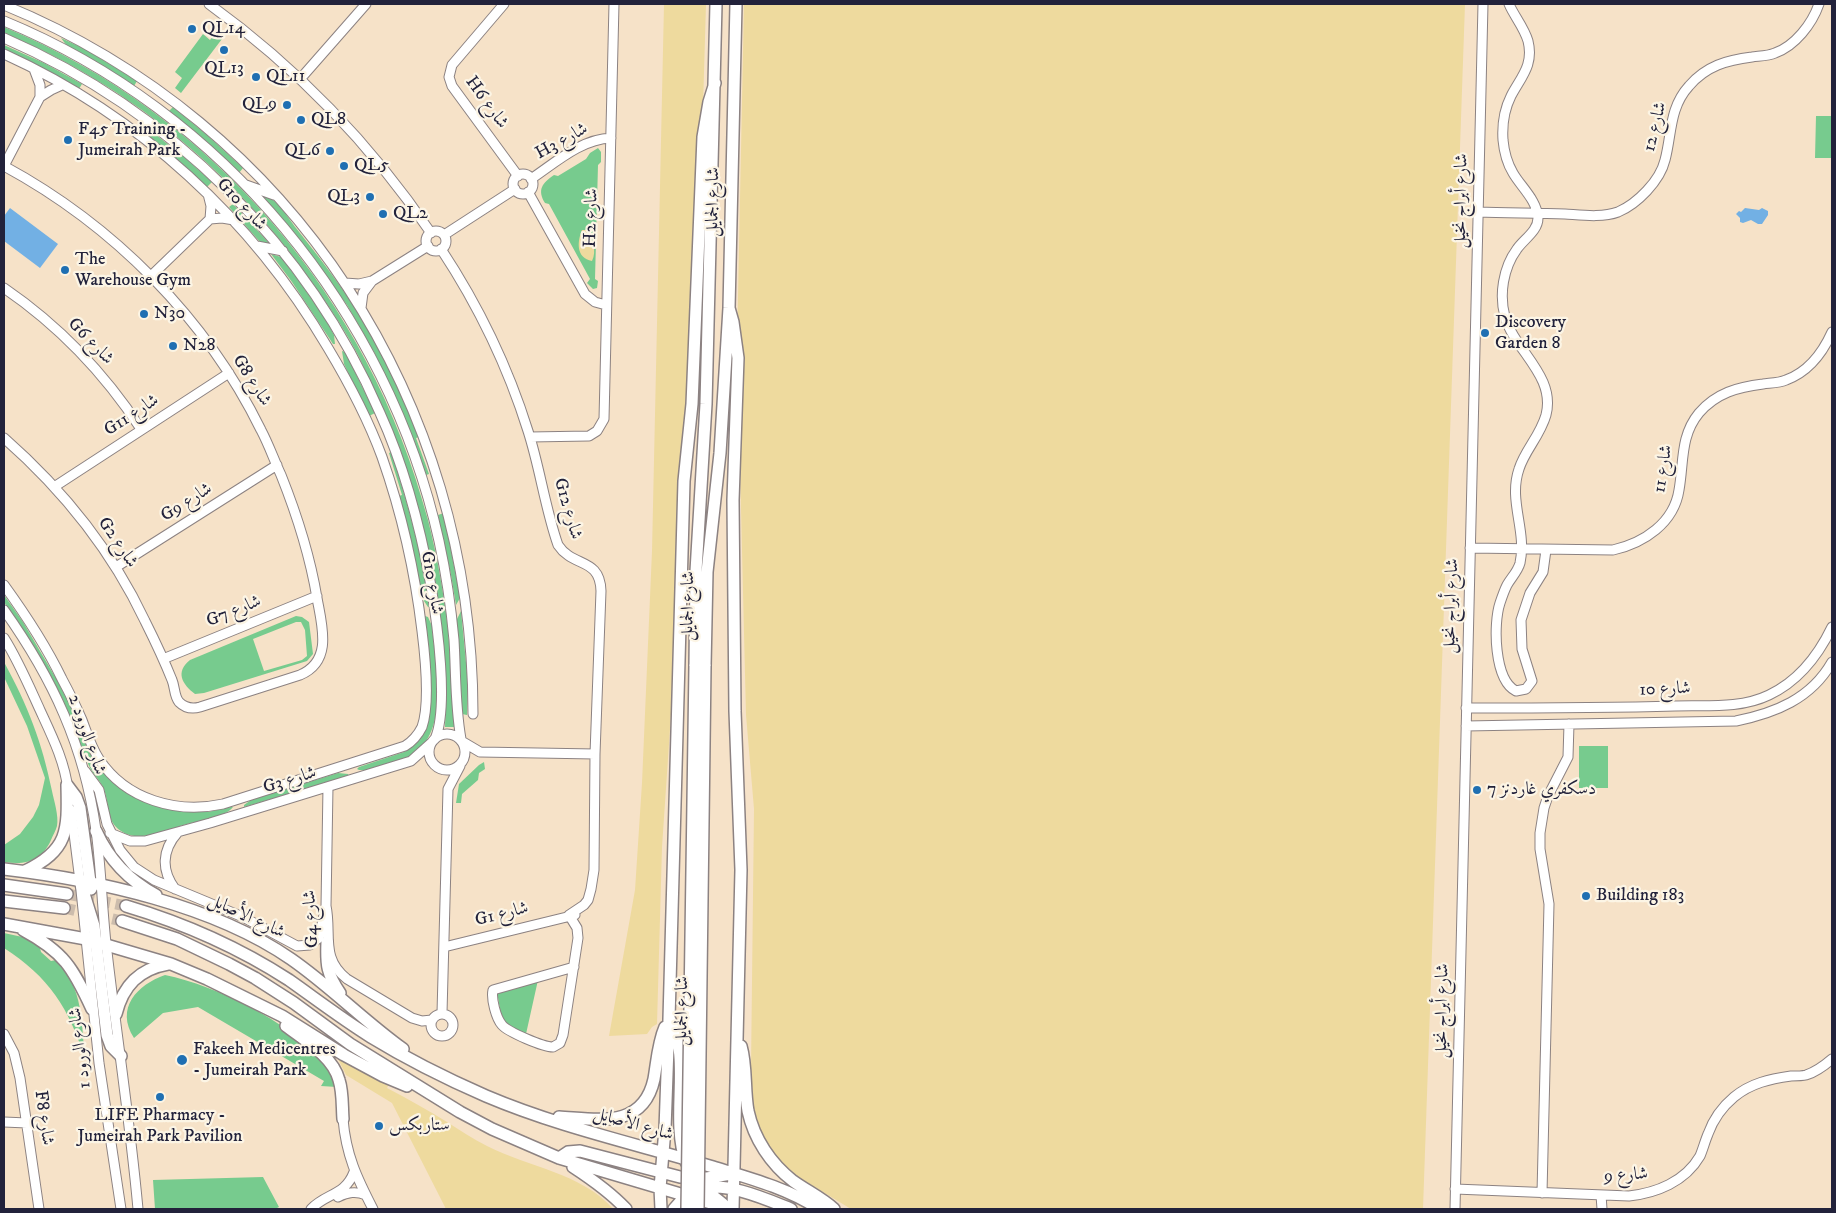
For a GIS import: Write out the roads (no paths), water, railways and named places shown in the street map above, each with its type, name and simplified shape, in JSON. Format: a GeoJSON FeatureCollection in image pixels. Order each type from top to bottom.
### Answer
{"type":"FeatureCollection","features":[{"type":"Feature","properties":{"kind":"main road","name":"شارع الجمايل"},"geometry":{"type":"LineString","coordinates":[[698,1209],[700,666],[696,571],[706,404],[716,4]]}},
{"type":"Feature","properties":{"kind":"main road","name":"شارع الجمايل"},"geometry":{"type":"LineString","coordinates":[[687,1209],[700,666],[707,572],[720,453],[729,308],[736,4]]}},
{"type":"Feature","properties":{"kind":"main road"},"geometry":{"type":"LineString","coordinates":[[661,1209],[660,1188],[669,1019],[684,481],[692,404],[703,137],[707,108],[715,83]]}},
{"type":"Feature","properties":{"kind":"main road"},"geometry":{"type":"LineString","coordinates":[[122,920],[177,939],[255,978],[294,1003],[350,1044],[430,1094],[492,1129],[559,1158],[732,1209],[741,870],[735,711],[733,500],[738,358],[734,322],[729,308]]}},
{"type":"Feature","properties":{"kind":"main road"},"geometry":{"type":"LineString","coordinates":[[25,871],[54,853],[64,836],[68,815],[68,785]]}},
{"type":"Feature","properties":{"kind":"main road"},"geometry":{"type":"LineString","coordinates":[[68,785],[76,797],[80,808],[96,913],[96,941],[107,1035],[112,1046],[121,1056]]}},
{"type":"Feature","properties":{"kind":"main road"},"geometry":{"type":"LineString","coordinates":[[96,831],[108,855],[129,878],[142,888],[180,907]]}},
{"type":"Feature","properties":{"kind":"main road","name":"شارع الأصايل"},"geometry":{"type":"LineString","coordinates":[[4,869],[90,883],[180,907],[239,930],[274,948],[306,970],[382,1032],[438,1072]]}},
{"type":"Feature","properties":{"kind":"main road"},"geometry":{"type":"LineString","coordinates":[[4,885],[67,894]]}},
{"type":"Feature","properties":{"kind":"main road"},"geometry":{"type":"LineString","coordinates":[[4,901],[64,908]]}},
{"type":"Feature","properties":{"kind":"main road","name":"شارع الأصايل"},"geometry":{"type":"LineString","coordinates":[[126,906],[184,925],[243,953],[287,980],[371,1037],[486,1096],[544,1118],[768,1184],[794,1195],[819,1209]]}},
{"type":"Feature","properties":{"kind":"main road"},"geometry":{"type":"LineString","coordinates":[[10,925],[96,941],[171,964],[207,979],[282,1016],[330,1047],[383,1076],[430,1094]]}},
{"type":"Feature","properties":{"kind":"main road"},"geometry":{"type":"LineString","coordinates":[[10,925],[43,941],[64,959],[77,976],[92,1009]]}},
{"type":"Feature","properties":{"kind":"main road"},"geometry":{"type":"LineString","coordinates":[[327,942],[328,973],[347,1003]]}},
{"type":"Feature","properties":{"kind":"main road"},"geometry":{"type":"LineString","coordinates":[[116,1014],[125,990],[133,980],[157,966],[171,964]]}},
{"type":"Feature","properties":{"kind":"main road"},"geometry":{"type":"LineString","coordinates":[[256,1004],[330,1062],[340,1081],[343,1124]]}},
{"type":"Feature","properties":{"kind":"main road"},"geometry":{"type":"LineString","coordinates":[[544,1118],[610,1120],[623,1117],[638,1107],[647,1096],[653,1084],[661,1037],[669,1019]]}},
{"type":"Feature","properties":{"kind":"main road"},"geometry":{"type":"LineString","coordinates":[[669,1019],[678,1039],[680,1134],[686,1161],[704,1183],[717,1205]]}},
{"type":"Feature","properties":{"kind":"main road"},"geometry":{"type":"LineString","coordinates":[[736,1038],[743,1052],[749,1113],[764,1150],[792,1180],[834,1209]]}},
{"type":"Feature","properties":{"kind":"main road"},"geometry":{"type":"LineString","coordinates":[[559,1158],[568,1152],[580,1151],[734,1190],[763,1198],[791,1209]]}},
{"type":"Feature","properties":{"kind":"main road"},"geometry":{"type":"LineString","coordinates":[[559,1158],[599,1184],[626,1209]]}},
{"type":"Feature","properties":{"kind":"main road"},"geometry":{"type":"LineString","coordinates":[[674,1209],[704,1183],[734,1173]]}},
{"type":"Feature","properties":{"kind":"street"},"geometry":{"type":"LineString","coordinates":[[209,4],[255,38],[301,78],[362,142],[388,173],[431,232]]}},
{"type":"Feature","properties":{"kind":"street"},"geometry":{"type":"LineString","coordinates":[[301,78],[366,4]]}},
{"type":"Feature","properties":{"kind":"street","name":"H6 شارع"},"geometry":{"type":"LineString","coordinates":[[504,4],[452,64],[449,77],[452,86],[518,176]]}},
{"type":"Feature","properties":{"kind":"street","name":"H2 شارع"},"geometry":{"type":"LineString","coordinates":[[530,437],[589,436],[597,431],[604,419],[614,4]]}},
{"type":"Feature","properties":{"kind":"street","name":"شارع أبراج نخيل"},"geometry":{"type":"LineString","coordinates":[[1455,1209],[1483,4]]}},
{"type":"Feature","properties":{"kind":"street"},"geometry":{"type":"LineString","coordinates":[[1509,4],[1528,39],[1530,51],[1529,63],[1525,74],[1510,97],[1505,112],[1503,143],[1506,158],[1513,172],[1531,198],[1537,214],[1537,226],[1517,248],[1508,264],[1503,281],[1502,299],[1505,317],[1512,333],[1540,375],[1547,401],[1546,414],[1540,432],[1524,457],[1515,484],[1515,506],[1521,531],[1520,563],[1506,586],[1499,606],[1496,626],[1496,646],[1500,666],[1512,688],[1522,691],[1530,686],[1532,681],[1522,649],[1522,620],[1530,593],[1542,572],[1546,550]]}},
{"type":"Feature","properties":{"kind":"street","name":"شارع 12"},"geometry":{"type":"LineString","coordinates":[[1478,212],[1537,214],[1607,214],[1617,212],[1637,199],[1654,182],[1665,161],[1674,112],[1679,99],[1688,86],[1699,76],[1722,62],[1774,53],[1784,48],[1806,28],[1819,4]]}},
{"type":"Feature","properties":{"kind":"street","name":"G10 شارع"},"geometry":{"type":"LineString","coordinates":[[4,5],[49,24],[112,59],[172,100],[226,144],[277,196],[345,282],[403,385],[427,444],[447,511],[465,600],[472,653],[473,714]]}},
{"type":"Feature","properties":{"kind":"street","name":"G10 شارع"},"geometry":{"type":"LineString","coordinates":[[4,21],[61,48],[116,80],[157,108],[201,143],[245,185],[279,222],[325,281],[356,329],[388,390],[410,443],[431,509],[439,543],[451,617],[457,712],[462,741]]}},
{"type":"Feature","properties":{"kind":"street"},"geometry":{"type":"LineString","coordinates":[[49,24],[61,48]]}},
{"type":"Feature","properties":{"kind":"street","name":"G10 شارع"},"geometry":{"type":"LineString","coordinates":[[4,38],[55,63],[101,90],[149,122],[204,167],[234,196],[283,251],[342,339],[364,378],[380,413],[409,491],[426,559],[436,620],[441,706],[440,725],[433,741]]}},
{"type":"Feature","properties":{"kind":"street","name":"G10 شارع"},"geometry":{"type":"LineString","coordinates":[[4,54],[34,69],[106,111],[162,152],[208,192],[257,246],[298,300],[334,358],[368,422],[404,526],[418,600],[423,639],[426,678],[424,717],[421,729],[414,739],[405,746],[217,805],[197,808],[149,800],[120,782],[98,758],[59,673],[34,628],[4,585]]}},
{"type":"Feature","properties":{"kind":"street"},"geometry":{"type":"LineString","coordinates":[[4,166],[40,97],[40,85],[34,69]]}},
{"type":"Feature","properties":{"kind":"street"},"geometry":{"type":"LineString","coordinates":[[40,97],[62,85]]}},
{"type":"Feature","properties":{"kind":"street"},"geometry":{"type":"LineString","coordinates":[[101,90],[106,111]]}},
{"type":"Feature","properties":{"kind":"street","name":"H3 شارع"},"geometry":{"type":"LineString","coordinates":[[531,179],[586,143],[611,138]]}},
{"type":"Feature","properties":{"kind":"street","name":"G8 شارع"},"geometry":{"type":"LineString","coordinates":[[4,166],[37,185],[80,215],[125,251],[151,276],[198,330],[229,373],[262,431],[301,529],[317,596],[323,639]]}},
{"type":"Feature","properties":{"kind":"street"},"geometry":{"type":"LineString","coordinates":[[525,174],[531,179],[532,186],[528,192],[520,193],[514,189],[514,181],[518,176],[525,174]]}},
{"type":"Feature","properties":{"kind":"street"},"geometry":{"type":"LineString","coordinates":[[245,185],[277,196]]}},
{"type":"Feature","properties":{"kind":"street"},"geometry":{"type":"LineString","coordinates":[[444,235],[514,189]]}},
{"type":"Feature","properties":{"kind":"street"},"geometry":{"type":"LineString","coordinates":[[208,192],[211,206],[210,219]]}},
{"type":"Feature","properties":{"kind":"street"},"geometry":{"type":"LineString","coordinates":[[528,192],[586,294],[594,302],[606,306]]}},
{"type":"Feature","properties":{"kind":"street"},"geometry":{"type":"LineString","coordinates":[[151,276],[210,219],[234,220]]}},
{"type":"Feature","properties":{"kind":"street"},"geometry":{"type":"LineString","coordinates":[[431,232],[438,232],[444,235]]}},
{"type":"Feature","properties":{"kind":"street"},"geometry":{"type":"LineString","coordinates":[[431,232],[426,238],[428,246],[433,250],[441,249],[445,242],[444,235]]}},
{"type":"Feature","properties":{"kind":"street"},"geometry":{"type":"LineString","coordinates":[[257,246],[283,251]]}},
{"type":"Feature","properties":{"kind":"street"},"geometry":{"type":"LineString","coordinates":[[345,282],[359,284],[372,281],[428,246]]}},
{"type":"Feature","properties":{"kind":"street","name":"G12 شارع"},"geometry":{"type":"LineString","coordinates":[[441,249],[469,296],[498,353],[516,396],[530,437],[558,546],[567,556],[588,564],[600,579],[594,870],[588,900],[569,916]]}},
{"type":"Feature","properties":{"kind":"street"},"geometry":{"type":"LineString","coordinates":[[361,308],[363,293],[372,281]]}},
{"type":"Feature","properties":{"kind":"street","name":"G6 شارع"},"geometry":{"type":"LineString","coordinates":[[4,288],[44,318],[80,353],[116,393],[141,429]]}},
{"type":"Feature","properties":{"kind":"street","name":"شارع 11"},"geometry":{"type":"LineString","coordinates":[[1470,548],[1613,550],[1630,546],[1653,533],[1662,524],[1676,502],[1679,492],[1684,440],[1692,422],[1704,407],[1729,391],[1745,386],[1784,381],[1798,374],[1819,354],[1832,332]]}},
{"type":"Feature","properties":{"kind":"street"},"geometry":{"type":"LineString","coordinates":[[334,358],[342,339]]}},
{"type":"Feature","properties":{"kind":"street","name":"G11 شارع"},"geometry":{"type":"LineString","coordinates":[[54,487],[229,373]]}},
{"type":"Feature","properties":{"kind":"street","name":"G2 شارع"},"geometry":{"type":"LineString","coordinates":[[4,438],[54,487],[87,526],[116,568],[143,616],[163,659],[177,699],[185,706],[195,708],[300,674],[311,673],[321,666],[326,656],[323,639]]}},
{"type":"Feature","properties":{"kind":"street","name":"G9 شارع"},"geometry":{"type":"LineString","coordinates":[[116,568],[277,465]]}},
{"type":"Feature","properties":{"kind":"street","name":"G7 شارع"},"geometry":{"type":"LineString","coordinates":[[163,659],[317,596]]}},
{"type":"Feature","properties":{"kind":"street"},"geometry":{"type":"LineString","coordinates":[[418,600],[436,620]]}},
{"type":"Feature","properties":{"kind":"street"},"geometry":{"type":"LineString","coordinates":[[451,617],[465,600]]}},
{"type":"Feature","properties":{"kind":"street","name":"شارع الورود 2"},"geometry":{"type":"LineString","coordinates":[[4,610],[29,648],[61,707],[84,769],[96,831],[90,883]]}},
{"type":"Feature","properties":{"kind":"street","name":"شارع 10"},"geometry":{"type":"LineString","coordinates":[[1466,708],[1730,705],[1756,700],[1783,688],[1807,667],[1818,654],[1832,627]]}},
{"type":"Feature","properties":{"kind":"street","name":"شارع الورود 2"},"geometry":{"type":"LineString","coordinates":[[4,638],[53,738],[68,785]]}},
{"type":"Feature","properties":{"kind":"street","name":"شارع 10"},"geometry":{"type":"LineString","coordinates":[[1466,726],[1736,721],[1763,716],[1793,702],[1814,686],[1832,662]]}},
{"type":"Feature","properties":{"kind":"street"},"geometry":{"type":"LineString","coordinates":[[1557,724],[1552,720],[1552,714],[1570,708]]}},
{"type":"Feature","properties":{"kind":"street"},"geometry":{"type":"LineString","coordinates":[[1542,1193],[1549,904],[1540,849],[1540,833],[1548,796],[1568,757],[1569,724]]}},
{"type":"Feature","properties":{"kind":"street"},"geometry":{"type":"LineString","coordinates":[[448,789],[429,755],[433,741],[445,734],[456,736],[480,752],[595,754]]}},
{"type":"Feature","properties":{"kind":"street","name":"G3 شارع"},"geometry":{"type":"LineString","coordinates":[[110,833],[123,840],[138,842],[178,832],[411,761],[433,741]]}},
{"type":"Feature","properties":{"kind":"street"},"geometry":{"type":"LineString","coordinates":[[442,1013],[448,789],[465,756],[462,741]]}},
{"type":"Feature","properties":{"kind":"street"},"geometry":{"type":"LineString","coordinates":[[436,766],[449,770],[480,752]]}},
{"type":"Feature","properties":{"kind":"street","name":"G3 شارع"},"geometry":{"type":"LineString","coordinates":[[411,761],[436,766]]}},
{"type":"Feature","properties":{"kind":"street"},"geometry":{"type":"LineString","coordinates":[[344,766],[353,772],[356,777]]}},
{"type":"Feature","properties":{"kind":"street"},"geometry":{"type":"LineString","coordinates":[[84,769],[99,790],[110,833],[120,850],[134,867],[154,880],[243,917],[297,946],[310,945],[319,938],[326,906]]}},
{"type":"Feature","properties":{"kind":"street","name":"G4 شارع"},"geometry":{"type":"LineString","coordinates":[[328,786],[326,906],[327,942],[332,959],[339,972],[348,979],[412,1018],[422,1021],[432,1020]]}},
{"type":"Feature","properties":{"kind":"street"},"geometry":{"type":"LineString","coordinates":[[233,815],[241,798]]}},
{"type":"Feature","properties":{"kind":"street"},"geometry":{"type":"LineString","coordinates":[[175,889],[166,874],[164,858],[172,839],[178,832]]}},
{"type":"Feature","properties":{"kind":"street","name":"شارع الورود 1"},"geometry":{"type":"LineString","coordinates":[[90,883],[96,941],[92,1009],[121,1209]]}},
{"type":"Feature","properties":{"kind":"street"},"geometry":{"type":"LineString","coordinates":[[569,916],[577,928],[577,943],[574,967],[563,1035],[557,1046],[545,1046],[501,1024],[492,996],[493,990],[574,967]]}},
{"type":"Feature","properties":{"kind":"street","name":"G1 شارع"},"geometry":{"type":"LineString","coordinates":[[444,947],[569,916]]}},
{"type":"Feature","properties":{"kind":"street","name":"شارع الورود 1"},"geometry":{"type":"LineString","coordinates":[[96,941],[116,1014],[138,1209]]}},
{"type":"Feature","properties":{"kind":"street"},"geometry":{"type":"LineString","coordinates":[[438,1014],[448,1015],[454,1024],[452,1030],[443,1036],[437,1035],[431,1026],[432,1020],[438,1014]]}},
{"type":"Feature","properties":{"kind":"street","name":"F8 شارع"},"geometry":{"type":"LineString","coordinates":[[4,1034],[18,1066],[39,1209]]}},
{"type":"Feature","properties":{"kind":"street","name":"شارع 9"},"geometry":{"type":"LineString","coordinates":[[1455,1189],[1601,1195],[1645,1194],[1661,1189],[1674,1182],[1695,1163],[1714,1121],[1734,1097],[1759,1082],[1806,1075],[1817,1070],[1832,1058]]}},
{"type":"Feature","properties":{"kind":"street"},"geometry":{"type":"LineString","coordinates":[[4,1122],[27,1123]]}},
{"type":"Feature","properties":{"kind":"street"},"geometry":{"type":"LineString","coordinates":[[343,1124],[358,1178],[373,1209]]}},
{"type":"Feature","properties":{"kind":"street"},"geometry":{"type":"LineString","coordinates":[[319,1209],[358,1178]]}},
{"type":"Feature","properties":{"kind":"street"},"geometry":{"type":"LineString","coordinates":[[311,1209],[316,1204],[346,1189],[366,1195]]}},
{"type":"Feature","properties":{"kind":"street"},"geometry":{"type":"LineString","coordinates":[[1601,1195],[1602,1209]]}},
{"type":"Feature","properties":{"kind":"water"},"geometry":{"type":"Polygon","coordinates":[[[10,208],[58,244],[40,268],[4,241],[4,216],[10,208]]]}},
{"type":"Feature","properties":{"kind":"water"},"geometry":{"type":"Polygon","coordinates":[[[1745,208],[1759,210],[1762,208],[1768,211],[1768,215],[1762,224],[1751,220],[1743,223],[1740,222],[1740,218],[1736,214],[1745,208]]]}},
{"type":"Feature","properties":{"kind":"tunnel"},"geometry":{"type":"LineString","coordinates":[[67,894],[126,906]]}},
{"type":"Feature","properties":{"kind":"tunnel"},"geometry":{"type":"LineString","coordinates":[[64,908],[122,921]]}},
{"type":"Feature","properties":{"kind":"place","name":"QL14"},"geometry":{"type":"Point","coordinates":[192,29]}},
{"type":"Feature","properties":{"kind":"place","name":"QL13"},"geometry":{"type":"Point","coordinates":[224,50]}},
{"type":"Feature","properties":{"kind":"place","name":"QL11"},"geometry":{"type":"Point","coordinates":[256,77]}},
{"type":"Feature","properties":{"kind":"place","name":"QL9"},"geometry":{"type":"Point","coordinates":[287,105]}},
{"type":"Feature","properties":{"kind":"place","name":"QL8"},"geometry":{"type":"Point","coordinates":[301,120]}},
{"type":"Feature","properties":{"kind":"place","name":"F45 Training - Jumeirah Park"},"geometry":{"type":"Point","coordinates":[68,140]}},
{"type":"Feature","properties":{"kind":"place","name":"QL6"},"geometry":{"type":"Point","coordinates":[330,151]}},
{"type":"Feature","properties":{"kind":"place","name":"QL5"},"geometry":{"type":"Point","coordinates":[344,166]}},
{"type":"Feature","properties":{"kind":"place","name":"QL3"},"geometry":{"type":"Point","coordinates":[370,197]}},
{"type":"Feature","properties":{"kind":"place","name":"QL2"},"geometry":{"type":"Point","coordinates":[383,214]}},
{"type":"Feature","properties":{"kind":"place","name":"The Warehouse Gym"},"geometry":{"type":"Point","coordinates":[65,270]}},
{"type":"Feature","properties":{"kind":"place","name":"N30"},"geometry":{"type":"Point","coordinates":[144,314]}},
{"type":"Feature","properties":{"kind":"place","name":"Discovery Garden 8"},"geometry":{"type":"Point","coordinates":[1485,333]}},
{"type":"Feature","properties":{"kind":"place","name":"N28"},"geometry":{"type":"Point","coordinates":[173,346]}},
{"type":"Feature","properties":{"kind":"place","name":"دسكفري غاردنز 7"},"geometry":{"type":"Point","coordinates":[1477,790]}},
{"type":"Feature","properties":{"kind":"place","name":"Building 183"},"geometry":{"type":"Point","coordinates":[1586,896]}},
{"type":"Feature","properties":{"kind":"place","name":"Fakeeh Medicentres - Jumeirah Park"},"geometry":{"type":"Point","coordinates":[182,1060]}},
{"type":"Feature","properties":{"kind":"place","name":"LIFE Pharmacy - Jumeirah Park Pavilion"},"geometry":{"type":"Point","coordinates":[160,1097]}},
{"type":"Feature","properties":{"kind":"place","name":"ستاربكس"},"geometry":{"type":"Point","coordinates":[379,1126]}}]}
